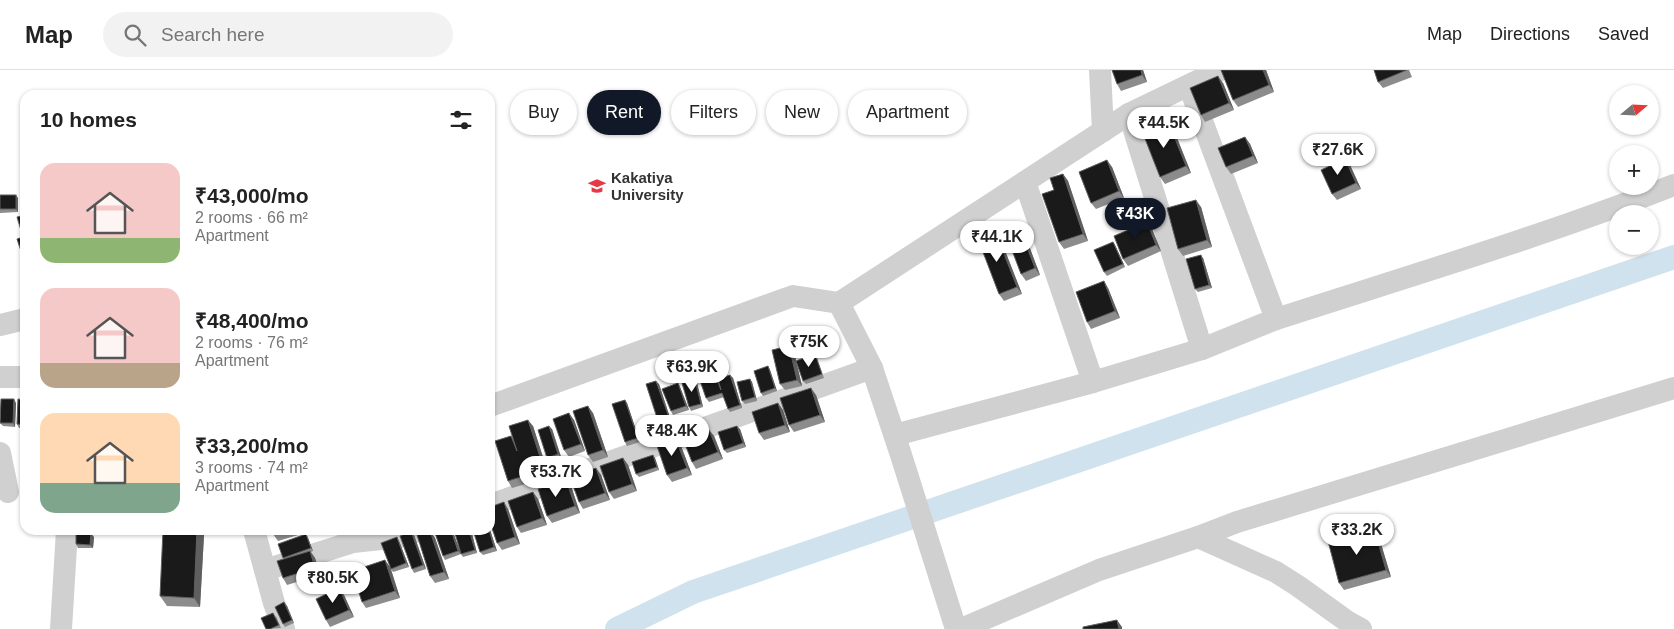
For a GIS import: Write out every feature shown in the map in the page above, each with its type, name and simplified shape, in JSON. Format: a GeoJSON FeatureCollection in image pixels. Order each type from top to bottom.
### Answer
{"type":"FeatureCollection","features":[{"type":"Feature","properties":{"kind":"street"},"geometry":{"type":"LineString","coordinates":[[1100,70],[1103,131]]}},
{"type":"Feature","properties":{"kind":"street"},"geometry":{"type":"LineString","coordinates":[[495,404],[793,296],[839,303],[1129,114],[1220,70]]}},
{"type":"Feature","properties":{"kind":"street"},"geometry":{"type":"LineString","coordinates":[[1189,86],[1276,319]]}},
{"type":"Feature","properties":{"kind":"street"},"geometry":{"type":"LineString","coordinates":[[1129,114],[1202,349]]}},
{"type":"Feature","properties":{"kind":"street"},"geometry":{"type":"LineString","coordinates":[[1025,182],[1094,382]]}},
{"type":"Feature","properties":{"kind":"street"},"geometry":{"type":"LineString","coordinates":[[898,445],[1202,349],[1276,319],[1562,227],[1615,209],[1674,185]]}},
{"type":"Feature","properties":{"kind":"street"},"geometry":{"type":"LineString","coordinates":[[839,303],[872,368],[956,629]]}},
{"type":"Feature","properties":{"kind":"street"},"geometry":{"type":"LineString","coordinates":[[0,325],[20,320]]}},
{"type":"Feature","properties":{"kind":"street"},"geometry":{"type":"LineString","coordinates":[[495,503],[872,368]]}},
{"type":"Feature","properties":{"kind":"street"},"geometry":{"type":"LineString","coordinates":[[0,377],[20,377]]}},
{"type":"Feature","properties":{"kind":"street"},"geometry":{"type":"LineString","coordinates":[[961,629],[1099,570],[1237,522],[1674,388]]}},
{"type":"Feature","properties":{"kind":"street"},"geometry":{"type":"LineString","coordinates":[[0,453],[11,492]]}},
{"type":"Feature","properties":{"kind":"street"},"geometry":{"type":"LineString","coordinates":[[61,629],[67,535]]}},
{"type":"Feature","properties":{"kind":"street"},"geometry":{"type":"LineString","coordinates":[[255,535],[284,629]]}},
{"type":"Feature","properties":{"kind":"street"},"geometry":{"type":"LineString","coordinates":[[265,570],[353,542],[406,535]]}},
{"type":"Feature","properties":{"kind":"street"},"geometry":{"type":"LineString","coordinates":[[1198,537],[1276,572],[1361,629]]}},
{"type":"Feature","properties":{"kind":"building"},"geometry":{"type":"Polygon","coordinates":[[[1112,70],[1141,70],[1142,75],[1117,84],[1112,70]]]}},
{"type":"Feature","properties":{"kind":"building"},"geometry":{"type":"Polygon","coordinates":[[[1221,70],[1263,70],[1269,85],[1233,100],[1221,70]]]}},
{"type":"Feature","properties":{"kind":"building"},"geometry":{"type":"Polygon","coordinates":[[[1374,70],[1407,70],[1378,82],[1374,70]]]}},
{"type":"Feature","properties":{"kind":"building"},"geometry":{"type":"Polygon","coordinates":[[[1218,76],[1229,103],[1201,115],[1190,88],[1218,76]]]}},
{"type":"Feature","properties":{"kind":"building"},"geometry":{"type":"Polygon","coordinates":[[[1168,121],[1186,166],[1160,177],[1142,131],[1168,121]]]}},
{"type":"Feature","properties":{"kind":"building"},"geometry":{"type":"Polygon","coordinates":[[[1245,137],[1253,156],[1226,167],[1218,148],[1245,137]]]}},
{"type":"Feature","properties":{"kind":"building"},"geometry":{"type":"Polygon","coordinates":[[[1345,159],[1356,183],[1332,194],[1321,170],[1345,159]]]}},
{"type":"Feature","properties":{"kind":"building"},"geometry":{"type":"Polygon","coordinates":[[[1107,160],[1119,191],[1091,203],[1079,172],[1107,160]]]}},
{"type":"Feature","properties":{"kind":"building"},"geometry":{"type":"Polygon","coordinates":[[[1063,174],[1083,234],[1059,242],[1042,194],[1054,190],[1050,178],[1063,174]]]}},
{"type":"Feature","properties":{"kind":"building"},"geometry":{"type":"Polygon","coordinates":[[[0,195],[16,195],[16,209],[0,209],[0,195]]]}},
{"type":"Feature","properties":{"kind":"building"},"geometry":{"type":"Polygon","coordinates":[[[1196,200],[1207,240],[1178,249],[1167,208],[1196,200]]]}},
{"type":"Feature","properties":{"kind":"building"},"geometry":{"type":"Polygon","coordinates":[[[20,216],[20,227],[17,217],[20,216]]]}},
{"type":"Feature","properties":{"kind":"building"},"geometry":{"type":"Polygon","coordinates":[[[1147,222],[1156,245],[1123,259],[1114,236],[1147,222]]]}},
{"type":"Feature","properties":{"kind":"building"},"geometry":{"type":"Polygon","coordinates":[[[1018,224],[1035,268],[1021,274],[1004,229],[1018,224]]]}},
{"type":"Feature","properties":{"kind":"building"},"geometry":{"type":"Polygon","coordinates":[[[995,231],[1017,287],[999,294],[978,239],[995,231]]]}},
{"type":"Feature","properties":{"kind":"building"},"geometry":{"type":"Polygon","coordinates":[[[1113,242],[1123,264],[1104,272],[1094,250],[1113,242]]]}},
{"type":"Feature","properties":{"kind":"building"},"geometry":{"type":"Polygon","coordinates":[[[1201,255],[1209,285],[1195,289],[1186,259],[1201,255]]]}},
{"type":"Feature","properties":{"kind":"building"},"geometry":{"type":"Polygon","coordinates":[[[1104,281],[1115,311],[1087,322],[1076,292],[1104,281]]]}},
{"type":"Feature","properties":{"kind":"building"},"geometry":{"type":"Polygon","coordinates":[[[789,346],[797,380],[780,384],[772,350],[789,346]]]}},
{"type":"Feature","properties":{"kind":"building"},"geometry":{"type":"Polygon","coordinates":[[[815,354],[822,374],[803,381],[796,361],[815,354]]]}},
{"type":"Feature","properties":{"kind":"building"},"geometry":{"type":"Polygon","coordinates":[[[711,364],[721,390],[718,379],[730,375],[740,405],[728,409],[722,393],[706,398],[696,369],[711,364]]]}},
{"type":"Feature","properties":{"kind":"building"},"geometry":{"type":"Polygon","coordinates":[[[768,366],[775,388],[761,393],[754,371],[768,366]]]}},
{"type":"Feature","properties":{"kind":"building"},"geometry":{"type":"Polygon","coordinates":[[[750,379],[755,397],[742,401],[737,382],[750,379]]]}},
{"type":"Feature","properties":{"kind":"building"},"geometry":{"type":"Polygon","coordinates":[[[695,380],[701,404],[689,407],[682,383],[695,380]]]}},
{"type":"Feature","properties":{"kind":"building"},"geometry":{"type":"Polygon","coordinates":[[[656,381],[671,423],[660,427],[646,384],[656,381]]]}},
{"type":"Feature","properties":{"kind":"building"},"geometry":{"type":"Polygon","coordinates":[[[678,383],[686,406],[671,411],[662,389],[678,383]]]}},
{"type":"Feature","properties":{"kind":"building"},"geometry":{"type":"Polygon","coordinates":[[[811,388],[820,415],[789,425],[780,398],[811,388]]]}},
{"type":"Feature","properties":{"kind":"building"},"geometry":{"type":"Polygon","coordinates":[[[1,399],[14,399],[13,423],[0,423],[1,399]]]}},
{"type":"Feature","properties":{"kind":"building"},"geometry":{"type":"Polygon","coordinates":[[[18,399],[20,399],[20,424],[17,424],[18,399]]]}},
{"type":"Feature","properties":{"kind":"building"},"geometry":{"type":"Polygon","coordinates":[[[625,400],[638,438],[625,442],[612,404],[625,400]]]}},
{"type":"Feature","properties":{"kind":"building"},"geometry":{"type":"Polygon","coordinates":[[[778,403],[785,425],[759,433],[752,412],[778,403]]]}},
{"type":"Feature","properties":{"kind":"building"},"geometry":{"type":"Polygon","coordinates":[[[588,406],[603,450],[588,455],[573,411],[588,406]]]}},
{"type":"Feature","properties":{"kind":"building"},"geometry":{"type":"Polygon","coordinates":[[[569,413],[581,444],[564,450],[553,419],[569,413]]]}},
{"type":"Feature","properties":{"kind":"building"},"geometry":{"type":"Polygon","coordinates":[[[528,420],[543,466],[523,473],[524,476],[508,481],[495,441],[511,436],[517,451],[509,426],[528,420]]]}},
{"type":"Feature","properties":{"kind":"building"},"geometry":{"type":"Polygon","coordinates":[[[549,426],[558,454],[547,458],[538,430],[549,426]]]}},
{"type":"Feature","properties":{"kind":"building"},"geometry":{"type":"Polygon","coordinates":[[[737,426],[743,443],[724,450],[718,432],[737,426]]]}},
{"type":"Feature","properties":{"kind":"building"},"geometry":{"type":"Polygon","coordinates":[[[709,430],[718,452],[692,462],[683,439],[709,430]]]}},
{"type":"Feature","properties":{"kind":"building"},"geometry":{"type":"Polygon","coordinates":[[[676,440],[687,468],[667,475],[657,446],[676,440]]]}},
{"type":"Feature","properties":{"kind":"building"},"geometry":{"type":"Polygon","coordinates":[[[653,455],[657,467],[636,474],[632,462],[653,455]]]}},
{"type":"Feature","properties":{"kind":"building"},"geometry":{"type":"Polygon","coordinates":[[[623,458],[632,484],[609,492],[600,466],[623,458]]]}},
{"type":"Feature","properties":{"kind":"building"},"geometry":{"type":"Polygon","coordinates":[[[596,468],[605,493],[579,502],[570,477],[596,468]]]}},
{"type":"Feature","properties":{"kind":"building"},"geometry":{"type":"Polygon","coordinates":[[[566,480],[575,506],[547,516],[538,489],[566,480]]]}},
{"type":"Feature","properties":{"kind":"building"},"geometry":{"type":"Polygon","coordinates":[[[533,492],[542,518],[517,527],[508,501],[533,492]]]}},
{"type":"Feature","properties":{"kind":"building"},"geometry":{"type":"Polygon","coordinates":[[[504,502],[515,537],[497,543],[494,535],[495,505],[504,502]]]}},
{"type":"Feature","properties":{"kind":"building"},"geometry":{"type":"Polygon","coordinates":[[[1374,528],[1386,570],[1339,583],[1328,541],[1374,528]]]}},
{"type":"Feature","properties":{"kind":"building"},"geometry":{"type":"Polygon","coordinates":[[[76,535],[91,535],[90,545],[76,544],[76,535]]]}},
{"type":"Feature","properties":{"kind":"building"},"geometry":{"type":"Polygon","coordinates":[[[163,535],[197,535],[194,598],[160,596],[163,535]]]}},
{"type":"Feature","properties":{"kind":"building"},"geometry":{"type":"Polygon","coordinates":[[[306,535],[311,548],[283,558],[278,544],[306,535]]]}},
{"type":"Feature","properties":{"kind":"building"},"geometry":{"type":"Polygon","coordinates":[[[412,535],[423,565],[412,569],[400,536],[412,535]]]}},
{"type":"Feature","properties":{"kind":"building"},"geometry":{"type":"Polygon","coordinates":[[[417,535],[431,535],[444,572],[430,576],[417,535]]]}},
{"type":"Feature","properties":{"kind":"building"},"geometry":{"type":"Polygon","coordinates":[[[436,535],[453,535],[458,551],[443,556],[436,535]]]}},
{"type":"Feature","properties":{"kind":"building"},"geometry":{"type":"Polygon","coordinates":[[[455,535],[470,535],[475,550],[461,554],[455,535]]]}},
{"type":"Feature","properties":{"kind":"building"},"geometry":{"type":"Polygon","coordinates":[[[475,535],[490,535],[494,547],[480,552],[475,535]]]}},
{"type":"Feature","properties":{"kind":"building"},"geometry":{"type":"Polygon","coordinates":[[[397,537],[406,563],[391,569],[381,543],[397,537]]]}},
{"type":"Feature","properties":{"kind":"building"},"geometry":{"type":"Polygon","coordinates":[[[310,551],[315,568],[283,578],[277,561],[310,551]]]}},
{"type":"Feature","properties":{"kind":"building"},"geometry":{"type":"Polygon","coordinates":[[[385,560],[395,591],[362,602],[352,571],[385,560]]]}},
{"type":"Feature","properties":{"kind":"building"},"geometry":{"type":"Polygon","coordinates":[[[339,588],[349,610],[326,620],[316,599],[339,588]]]}},
{"type":"Feature","properties":{"kind":"building"},"geometry":{"type":"Polygon","coordinates":[[[284,602],[292,620],[283,624],[275,607],[284,602]]]}},
{"type":"Feature","properties":{"kind":"building"},"geometry":{"type":"Polygon","coordinates":[[[273,613],[279,625],[266,629],[261,618],[273,613]]]}},
{"type":"Feature","properties":{"kind":"building"},"geometry":{"type":"Polygon","coordinates":[[[1117,620],[1119,629],[1083,629],[1083,627],[1117,620]]]}},
{"type":"Feature","properties":{"kind":"waterway"},"geometry":{"type":"LineString","coordinates":[[617,629],[693,592],[1674,257]]}},
{"type":"Feature","properties":{"kind":"place","name":"Kakatiya University"},"geometry":{"type":"Point","coordinates":[597,186]}}]}
